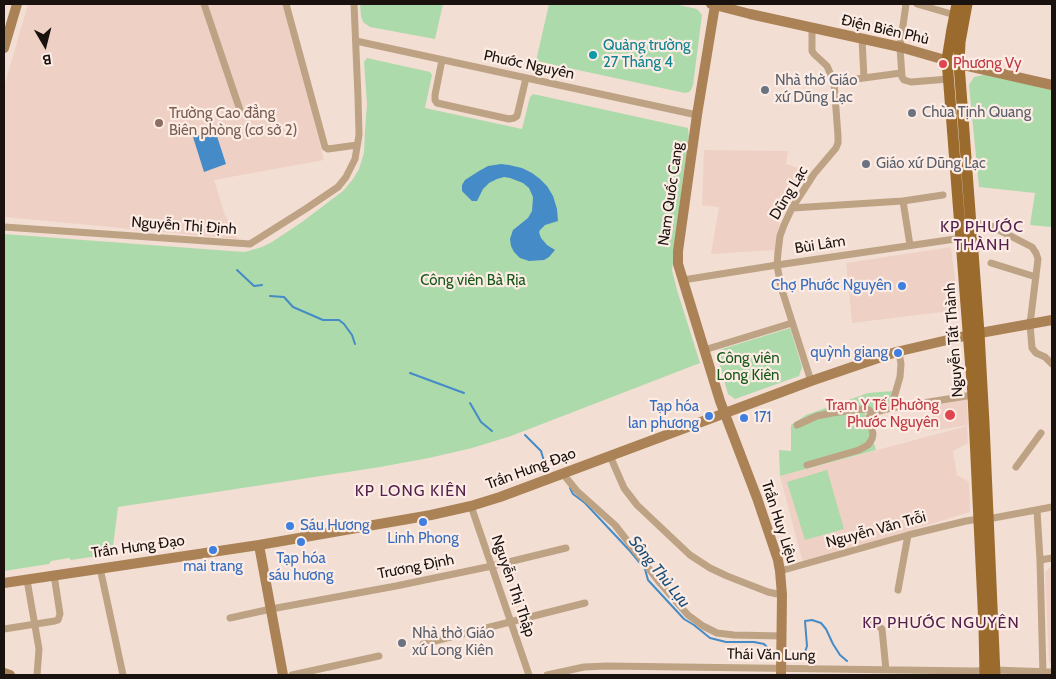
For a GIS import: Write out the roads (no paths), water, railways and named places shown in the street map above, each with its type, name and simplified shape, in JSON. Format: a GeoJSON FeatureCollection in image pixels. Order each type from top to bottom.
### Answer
{"type":"FeatureCollection","features":[{"type":"Feature","properties":{"kind":"main road","name":"Nguyễn Tất Thành"},"geometry":{"type":"LineString","coordinates":[[967,4],[960,42],[960,64],[971,222],[974,334],[984,519],[984,626],[990,673]]}},
{"type":"Feature","properties":{"kind":"main road","name":"Nguyễn Tất Thành"},"geometry":{"type":"LineString","coordinates":[[956,9],[947,60],[962,238],[974,334],[973,395],[984,519]]}},
{"type":"Feature","properties":{"kind":"street"},"geometry":{"type":"LineString","coordinates":[[4,48],[17,4]]}},
{"type":"Feature","properties":{"kind":"street"},"geometry":{"type":"LineString","coordinates":[[204,4],[241,113]]}},
{"type":"Feature","properties":{"kind":"street"},"geometry":{"type":"LineString","coordinates":[[286,4],[325,147],[328,149],[357,145]]}},
{"type":"Feature","properties":{"kind":"street","name":"Nguyễn Thị Định"},"geometry":{"type":"LineString","coordinates":[[4,227],[250,244],[307,208],[338,187],[346,177],[355,159],[359,135],[354,4]]}},
{"type":"Feature","properties":{"kind":"street","name":"Điện Biên Phủ"},"geometry":{"type":"LineString","coordinates":[[713,4],[900,47],[960,64],[1052,85]]}},
{"type":"Feature","properties":{"kind":"street","name":"Nam Quốc Cang"},"geometry":{"type":"LineString","coordinates":[[713,4],[696,115],[678,250],[678,264],[725,412]]}},
{"type":"Feature","properties":{"kind":"street"},"geometry":{"type":"LineString","coordinates":[[906,4],[900,47],[901,74],[904,80],[908,82],[949,79]]}},
{"type":"Feature","properties":{"kind":"street"},"geometry":{"type":"LineString","coordinates":[[916,4],[956,9]]}},
{"type":"Feature","properties":{"kind":"street","name":"Dũng Lạc"},"geometry":{"type":"LineString","coordinates":[[810,381],[781,286],[777,265],[780,236],[792,208],[814,174],[833,152],[838,143],[834,82],[827,66],[812,51],[812,28]]}},
{"type":"Feature","properties":{"kind":"street"},"geometry":{"type":"LineString","coordinates":[[862,39],[864,78]]}},
{"type":"Feature","properties":{"kind":"street","name":"Phước Nguyên"},"geometry":{"type":"LineString","coordinates":[[356,41],[696,115]]}},
{"type":"Feature","properties":{"kind":"street"},"geometry":{"type":"LineString","coordinates":[[442,60],[435,95],[437,103],[509,119],[517,116],[526,78]]}},
{"type":"Feature","properties":{"kind":"street"},"geometry":{"type":"LineString","coordinates":[[834,82],[901,74]]}},
{"type":"Feature","properties":{"kind":"street"},"geometry":{"type":"LineString","coordinates":[[792,208],[903,202],[943,195]]}},
{"type":"Feature","properties":{"kind":"street"},"geometry":{"type":"LineString","coordinates":[[903,202],[910,245]]}},
{"type":"Feature","properties":{"kind":"street"},"geometry":{"type":"LineString","coordinates":[[971,222],[993,226],[1032,247],[1038,256],[1030,324],[1032,348],[1052,364]]}},
{"type":"Feature","properties":{"kind":"street","name":"Bùi Lâm"},"geometry":{"type":"LineString","coordinates":[[683,280],[962,238]]}},
{"type":"Feature","properties":{"kind":"street"},"geometry":{"type":"LineString","coordinates":[[991,263],[1036,277]]}},
{"type":"Feature","properties":{"kind":"street","name":"Trần Hưng Đạo"},"geometry":{"type":"LineString","coordinates":[[4,583],[259,545],[472,506],[563,474],[810,381],[899,352],[974,334],[1052,320]]}},
{"type":"Feature","properties":{"kind":"street"},"geometry":{"type":"LineString","coordinates":[[704,350],[792,323]]}},
{"type":"Feature","properties":{"kind":"street"},"geometry":{"type":"LineString","coordinates":[[891,408],[900,377],[901,364],[899,352]]}},
{"type":"Feature","properties":{"kind":"street"},"geometry":{"type":"LineString","coordinates":[[807,465],[858,450],[868,445],[873,434],[869,417],[873,413],[891,408],[973,395]]}},
{"type":"Feature","properties":{"kind":"street"},"geometry":{"type":"LineString","coordinates":[[797,426],[817,416],[832,413],[863,409],[873,413]]}},
{"type":"Feature","properties":{"kind":"street","name":"Trần Huy Liệu"},"geometry":{"type":"LineString","coordinates":[[725,412],[778,560],[782,595],[781,672]]}},
{"type":"Feature","properties":{"kind":"street"},"geometry":{"type":"LineString","coordinates":[[1016,467],[1041,434]]}},
{"type":"Feature","properties":{"kind":"street"},"geometry":{"type":"LineString","coordinates":[[610,456],[624,488],[637,505],[690,555],[726,576],[768,592],[782,595]]}},
{"type":"Feature","properties":{"kind":"street"},"geometry":{"type":"LineString","coordinates":[[563,474],[577,491],[615,525],[660,583],[688,615],[703,626],[718,633],[782,636]]}},
{"type":"Feature","properties":{"kind":"street","name":"Nguyễn Thị Thập"},"geometry":{"type":"LineString","coordinates":[[472,506],[529,675]]}},
{"type":"Feature","properties":{"kind":"street","name":"Nguyễn Văn Trỗi"},"geometry":{"type":"LineString","coordinates":[[780,571],[966,520],[1052,508]]}},
{"type":"Feature","properties":{"kind":"street"},"geometry":{"type":"LineString","coordinates":[[1037,510],[1043,674]]}},
{"type":"Feature","properties":{"kind":"street"},"geometry":{"type":"LineString","coordinates":[[898,590],[908,535]]}},
{"type":"Feature","properties":{"kind":"street"},"geometry":{"type":"LineString","coordinates":[[259,545],[283,675]]}},
{"type":"Feature","properties":{"kind":"street","name":"Trương Định"},"geometry":{"type":"LineString","coordinates":[[230,618],[492,566],[566,548]]}},
{"type":"Feature","properties":{"kind":"street"},"geometry":{"type":"LineString","coordinates":[[1040,560],[1052,558]]}},
{"type":"Feature","properties":{"kind":"street"},"geometry":{"type":"LineString","coordinates":[[100,568],[123,675]]}},
{"type":"Feature","properties":{"kind":"street"},"geometry":{"type":"LineString","coordinates":[[4,629],[55,622],[60,617],[54,575]]}},
{"type":"Feature","properties":{"kind":"street"},"geometry":{"type":"LineString","coordinates":[[27,580],[38,650],[37,675]]}},
{"type":"Feature","properties":{"kind":"street"},"geometry":{"type":"LineString","coordinates":[[423,644],[585,603]]}},
{"type":"Feature","properties":{"kind":"street"},"geometry":{"type":"LineString","coordinates":[[867,624],[877,625],[882,629],[889,672]]}},
{"type":"Feature","properties":{"kind":"street"},"geometry":{"type":"LineString","coordinates":[[292,675],[379,656]]}},
{"type":"Feature","properties":{"kind":"street","name":"Thái Văn Lung"},"geometry":{"type":"LineString","coordinates":[[547,675],[595,667],[781,672],[1043,674],[1052,672]]}},
{"type":"Feature","properties":{"kind":"street"},"geometry":{"type":"LineString","coordinates":[[4,673],[10,675]]}},
{"type":"Feature","properties":{"kind":"water"},"geometry":{"type":"Polygon","coordinates":[[[215,130],[226,164],[204,172],[193,137],[215,130]]]}},
{"type":"Feature","properties":{"kind":"water"},"geometry":{"type":"Polygon","coordinates":[[[501,164],[522,168],[532,173],[547,186],[553,196],[558,221],[545,225],[539,232],[547,245],[555,250],[544,260],[529,261],[520,258],[511,246],[510,239],[513,230],[528,218],[532,211],[533,197],[529,188],[523,183],[504,177],[489,183],[483,189],[477,201],[472,201],[462,191],[462,185],[465,180],[488,166],[501,164]]]}},
{"type":"Feature","properties":{"kind":"waterway","name":"Sông Thủ Lựu"},"geometry":{"type":"LineString","coordinates":[[237,270],[254,286],[262,285]]}},
{"type":"Feature","properties":{"kind":"waterway","name":"Sông Thủ Lựu"},"geometry":{"type":"LineString","coordinates":[[270,296],[284,297],[293,307],[323,320],[339,320],[352,335],[355,344]]}},
{"type":"Feature","properties":{"kind":"waterway","name":"Sông Thủ Lựu"},"geometry":{"type":"LineString","coordinates":[[410,373],[464,393]]}},
{"type":"Feature","properties":{"kind":"waterway","name":"Sông Thủ Lựu"},"geometry":{"type":"LineString","coordinates":[[470,403],[481,422],[492,431]]}},
{"type":"Feature","properties":{"kind":"waterway","name":"Sông Thủ Lựu"},"geometry":{"type":"LineString","coordinates":[[525,435],[541,451],[547,471]]}},
{"type":"Feature","properties":{"kind":"waterway","name":"Sông Thủ Lựu"},"geometry":{"type":"LineString","coordinates":[[570,488],[573,494],[585,503],[630,551],[645,569],[648,580],[684,619],[710,638],[726,642],[764,644],[776,657]]}},
{"type":"Feature","properties":{"kind":"waterway","name":"Sông Thủ Lựu"},"geometry":{"type":"LineString","coordinates":[[794,654],[798,659],[803,658],[807,646],[805,621],[812,620],[821,623],[840,655],[847,661]]}},
{"type":"Feature","properties":{"kind":"place","name":"Quảng trường 27 Tháng 4"},"geometry":{"type":"Point","coordinates":[593,55]}},
{"type":"Feature","properties":{"kind":"place","name":"Phương Vy"},"geometry":{"type":"Point","coordinates":[943,64]}},
{"type":"Feature","properties":{"kind":"place","name":"Nhà thờ Giáo xứ Dũng Lạc"},"geometry":{"type":"Point","coordinates":[765,90]}},
{"type":"Feature","properties":{"kind":"place","name":"Chùa Tịnh Quang"},"geometry":{"type":"Point","coordinates":[912,113]}},
{"type":"Feature","properties":{"kind":"place","name":"Trường Cao đẳng Biên phòng (cơ sở 2)"},"geometry":{"type":"Point","coordinates":[159,123]}},
{"type":"Feature","properties":{"kind":"place","name":"Giáo xứ Dũng Lạc"},"geometry":{"type":"Point","coordinates":[866,164]}},
{"type":"Feature","properties":{"kind":"place","name":"Chợ Phước Nguyên"},"geometry":{"type":"Point","coordinates":[902,286]}},
{"type":"Feature","properties":{"kind":"place","name":"quỳnh giang"},"geometry":{"type":"Point","coordinates":[898,353]}},
{"type":"Feature","properties":{"kind":"place","name":"Trạm Y Tế Phường Phước Nguyên"},"geometry":{"type":"Point","coordinates":[950,415]}},
{"type":"Feature","properties":{"kind":"place","name":"Tạp hóa lan phương"},"geometry":{"type":"Point","coordinates":[709,416]}},
{"type":"Feature","properties":{"kind":"place","name":"171"},"geometry":{"type":"Point","coordinates":[744,418]}},
{"type":"Feature","properties":{"kind":"place","name":"Linh Phong"},"geometry":{"type":"Point","coordinates":[423,522]}},
{"type":"Feature","properties":{"kind":"place","name":"Sáu Hương"},"geometry":{"type":"Point","coordinates":[290,526]}},
{"type":"Feature","properties":{"kind":"place","name":"Tạp hóa sáu hương"},"geometry":{"type":"Point","coordinates":[301,542]}},
{"type":"Feature","properties":{"kind":"place","name":"mai trang"},"geometry":{"type":"Point","coordinates":[213,550]}},
{"type":"Feature","properties":{"kind":"place","name":"Nhà thờ Giáo xứ Long Kiên"},"geometry":{"type":"Point","coordinates":[402,643]}},
{"type":"Feature","properties":{"kind":"district","name":"KP PHƯỚC THÀNH"},"geometry":{"type":"Point","coordinates":[982,236]}},
{"type":"Feature","properties":{"kind":"district","name":"KP LONG KIÊN"},"geometry":{"type":"Point","coordinates":[411,491]}},
{"type":"Feature","properties":{"kind":"district","name":"KP PHƯỚC NGUYÊN"},"geometry":{"type":"Point","coordinates":[941,623]}},
{"type":"Feature","properties":{"kind":"park label","name":"Công viên Bà Rịa"},"geometry":{"type":"Point","coordinates":[473,281]}},
{"type":"Feature","properties":{"kind":"park label","name":"Công viên Long Kiên"},"geometry":{"type":"Point","coordinates":[748,368]}}]}
